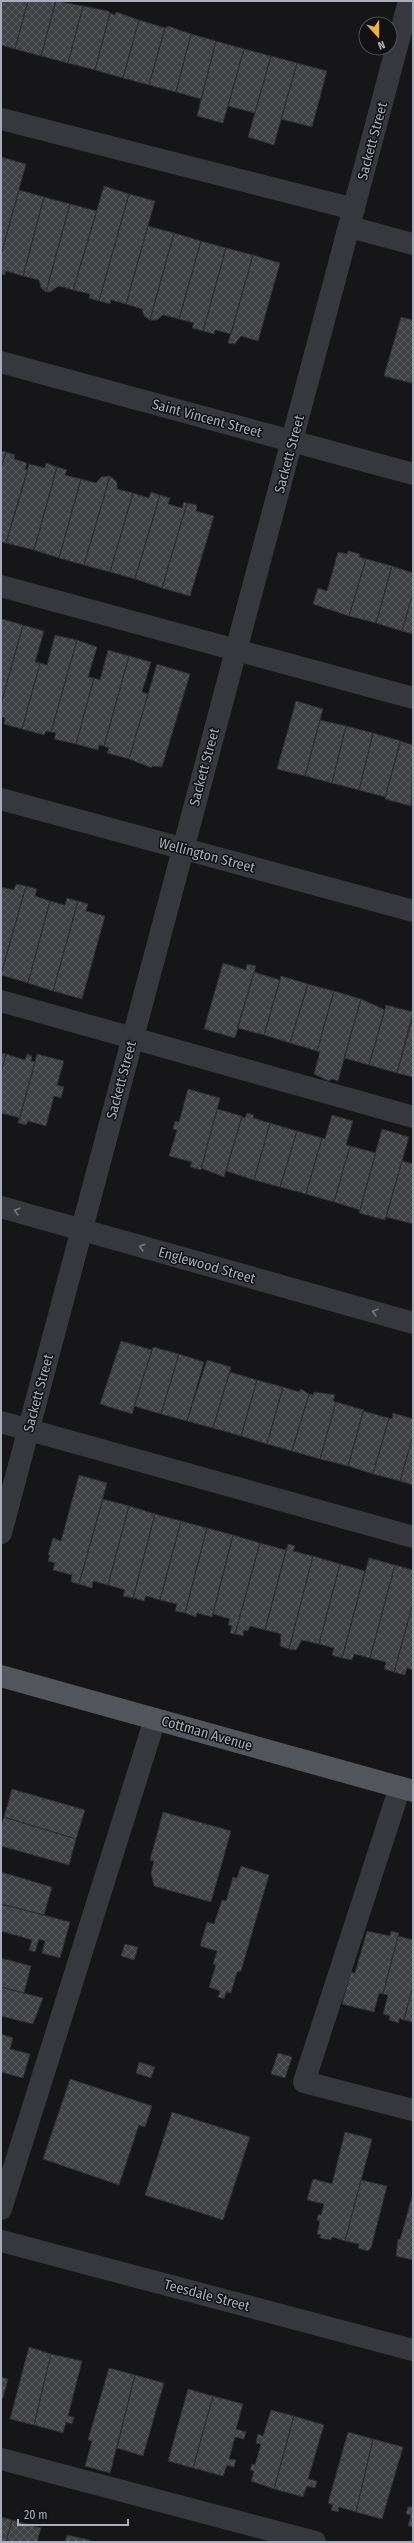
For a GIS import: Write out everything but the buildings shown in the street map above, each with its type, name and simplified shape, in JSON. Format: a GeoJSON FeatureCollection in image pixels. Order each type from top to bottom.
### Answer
{"type":"FeatureCollection","features":[{"type":"Feature","properties":{"kind":"main road","name":"Cottman Avenue"},"geometry":{"type":"LineString","coordinates":[[1,1676],[407,1789]]}},
{"type":"Feature","properties":{"kind":"street","name":"Sackett Street"},"geometry":{"type":"LineString","coordinates":[[1,1533],[182,849],[352,218],[408,1]]}},
{"type":"Feature","properties":{"kind":"street"},"geometry":{"type":"LineString","coordinates":[[1,119],[352,218],[413,244]]}},
{"type":"Feature","properties":{"kind":"street","name":"Saint Vincent Street"},"geometry":{"type":"LineString","coordinates":[[1,362],[413,474]]}},
{"type":"Feature","properties":{"kind":"street"},"geometry":{"type":"LineString","coordinates":[[1,586],[413,698]]}},
{"type":"Feature","properties":{"kind":"street","name":"Wellington Street"},"geometry":{"type":"LineString","coordinates":[[1,799],[413,912]]}},
{"type":"Feature","properties":{"kind":"street"},"geometry":{"type":"LineString","coordinates":[[1,1001],[413,1117]]}},
{"type":"Feature","properties":{"kind":"street","name":"Englewood Street"},"geometry":{"type":"LineString","coordinates":[[1,1207],[413,1323]]}},
{"type":"Feature","properties":{"kind":"street"},"geometry":{"type":"LineString","coordinates":[[1,1422],[413,1537]]}},
{"type":"Feature","properties":{"kind":"street"},"geometry":{"type":"LineString","coordinates":[[1,2209],[155,1719]]}},
{"type":"Feature","properties":{"kind":"street"},"geometry":{"type":"LineString","coordinates":[[407,1789],[304,2082],[413,2110]]}},
{"type":"Feature","properties":{"kind":"street","name":"Teesdale Street"},"geometry":{"type":"LineString","coordinates":[[1,2241],[413,2350]]}},
{"type":"Feature","properties":{"kind":"street"},"geometry":{"type":"LineString","coordinates":[[1,2459],[315,2542]]}}]}
